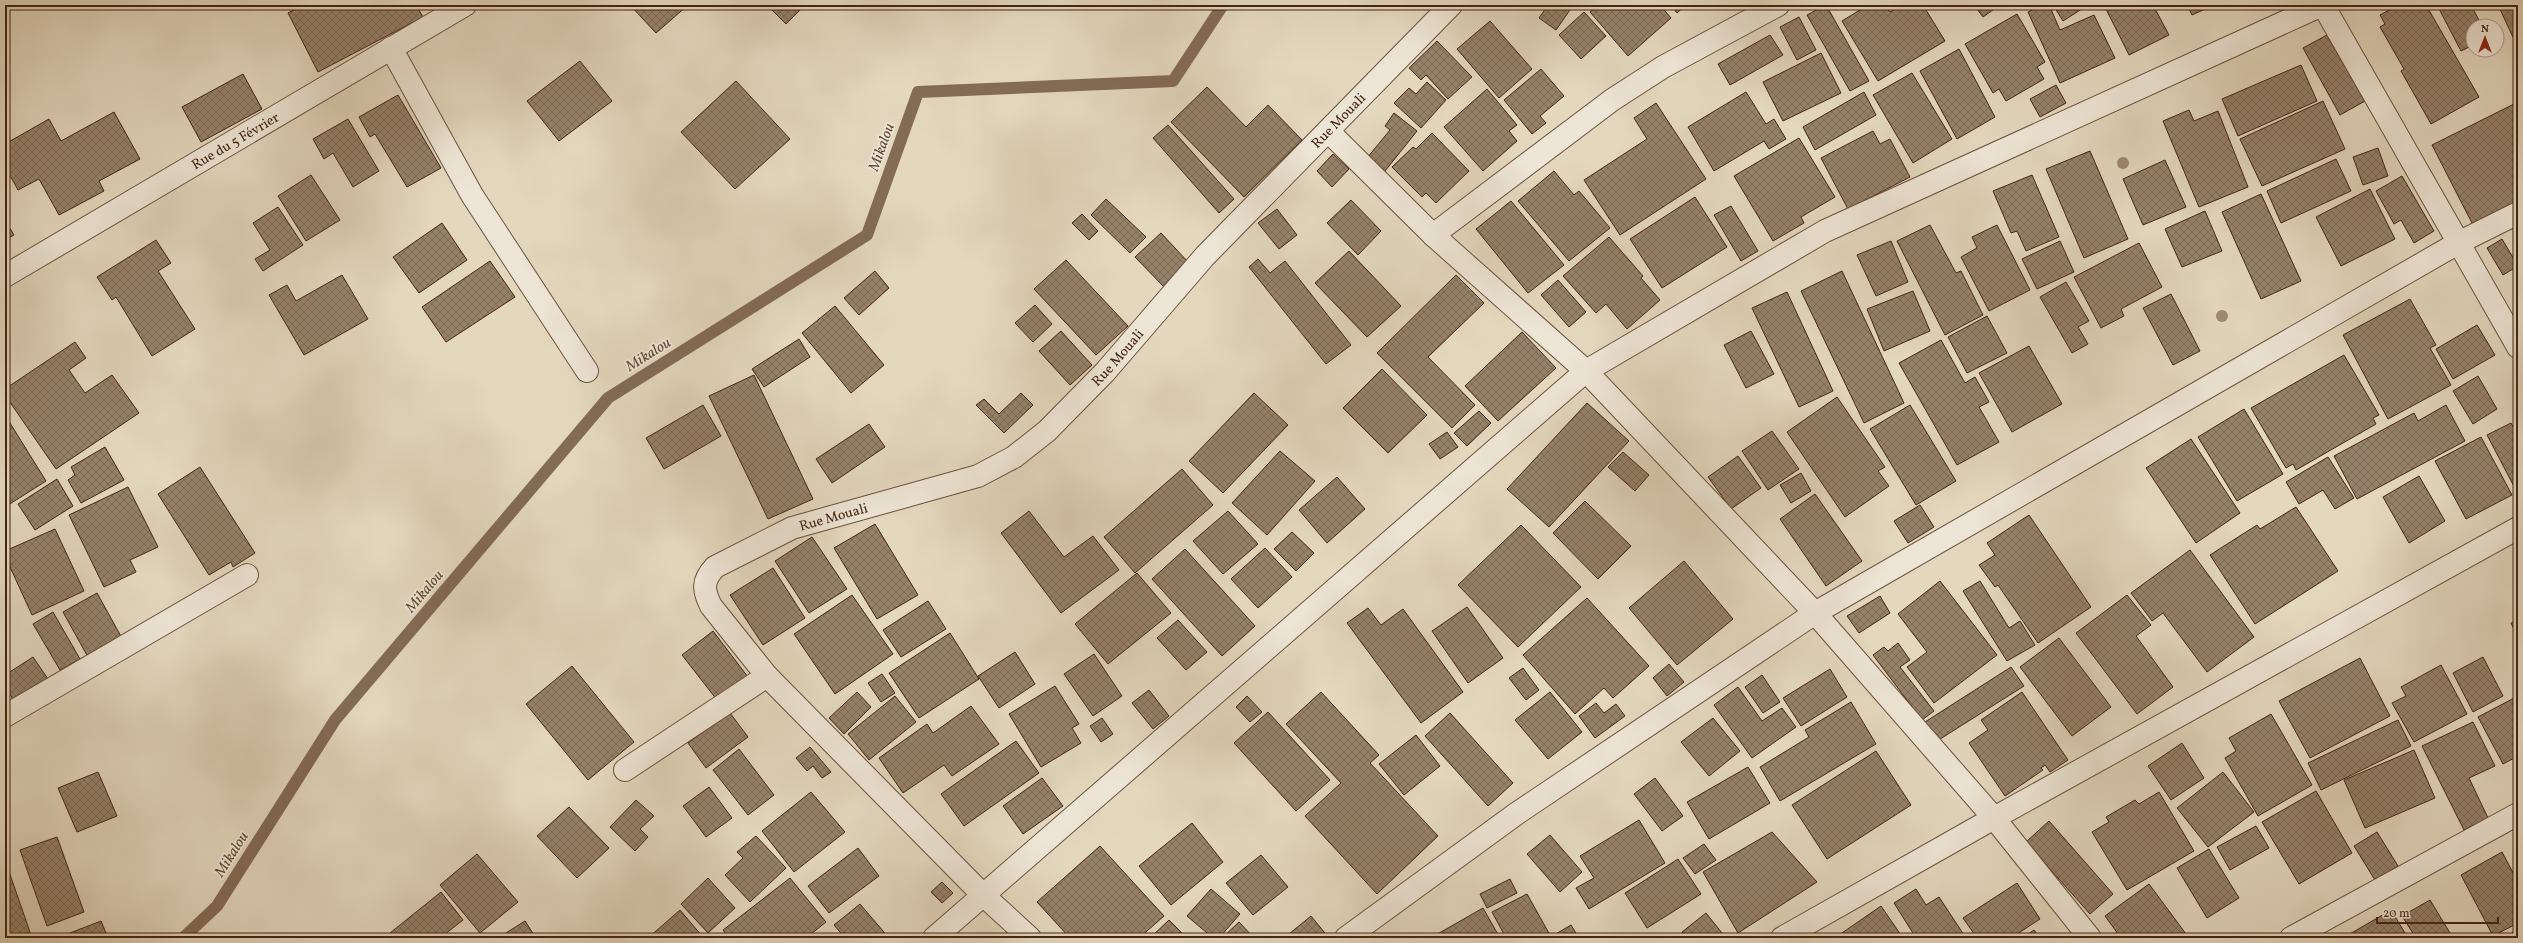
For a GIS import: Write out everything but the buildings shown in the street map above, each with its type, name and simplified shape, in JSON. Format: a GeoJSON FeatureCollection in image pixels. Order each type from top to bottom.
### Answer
{"type":"FeatureCollection","features":[{"type":"Feature","properties":{"kind":"street","name":"Rue du 5 Février"},"geometry":{"type":"LineString","coordinates":[[5,276],[465,5]]}},
{"type":"Feature","properties":{"kind":"street","name":"Rue Mouali"},"geometry":{"type":"LineString","coordinates":[[767,676],[711,606],[705,594],[704,584],[708,575],[715,568],[792,528],[978,476],[1014,458],[1047,431],[1100,378],[1205,256],[1329,132],[1451,5]]}},
{"type":"Feature","properties":{"kind":"street"},"geometry":{"type":"LineString","coordinates":[[1433,235],[1612,100],[1663,67],[1778,5]]}},
{"type":"Feature","properties":{"kind":"street"},"geometry":{"type":"LineString","coordinates":[[934,938],[982,894],[1586,371],[1825,231],[2322,5],[2518,347]]}},
{"type":"Feature","properties":{"kind":"street"},"geometry":{"type":"LineString","coordinates":[[391,48],[472,195],[588,371]]}},
{"type":"Feature","properties":{"kind":"street"},"geometry":{"type":"LineString","coordinates":[[1329,132],[1433,235],[1586,371],[1815,614],[1994,818],[2090,938]]}},
{"type":"Feature","properties":{"kind":"street"},"geometry":{"type":"LineString","coordinates":[[1346,938],[1516,814],[1815,614],[2458,243],[2518,213]]}},
{"type":"Feature","properties":{"kind":"street"},"geometry":{"type":"LineString","coordinates":[[1782,938],[1994,818],[2518,528]]}},
{"type":"Feature","properties":{"kind":"street"},"geometry":{"type":"LineString","coordinates":[[5,716],[247,576]]}},
{"type":"Feature","properties":{"kind":"street"},"geometry":{"type":"LineString","coordinates":[[625,770],[767,676],[982,894],[1030,938]]}},
{"type":"Feature","properties":{"kind":"street"},"geometry":{"type":"LineString","coordinates":[[2291,938],[2518,814]]}},
{"type":"Feature","properties":{"kind":"waterway","name":"Mikalou"},"geometry":{"type":"LineString","coordinates":[[183,938],[217,906],[335,720],[608,398],[867,235],[918,92],[1173,81],[1223,5]]}}]}
